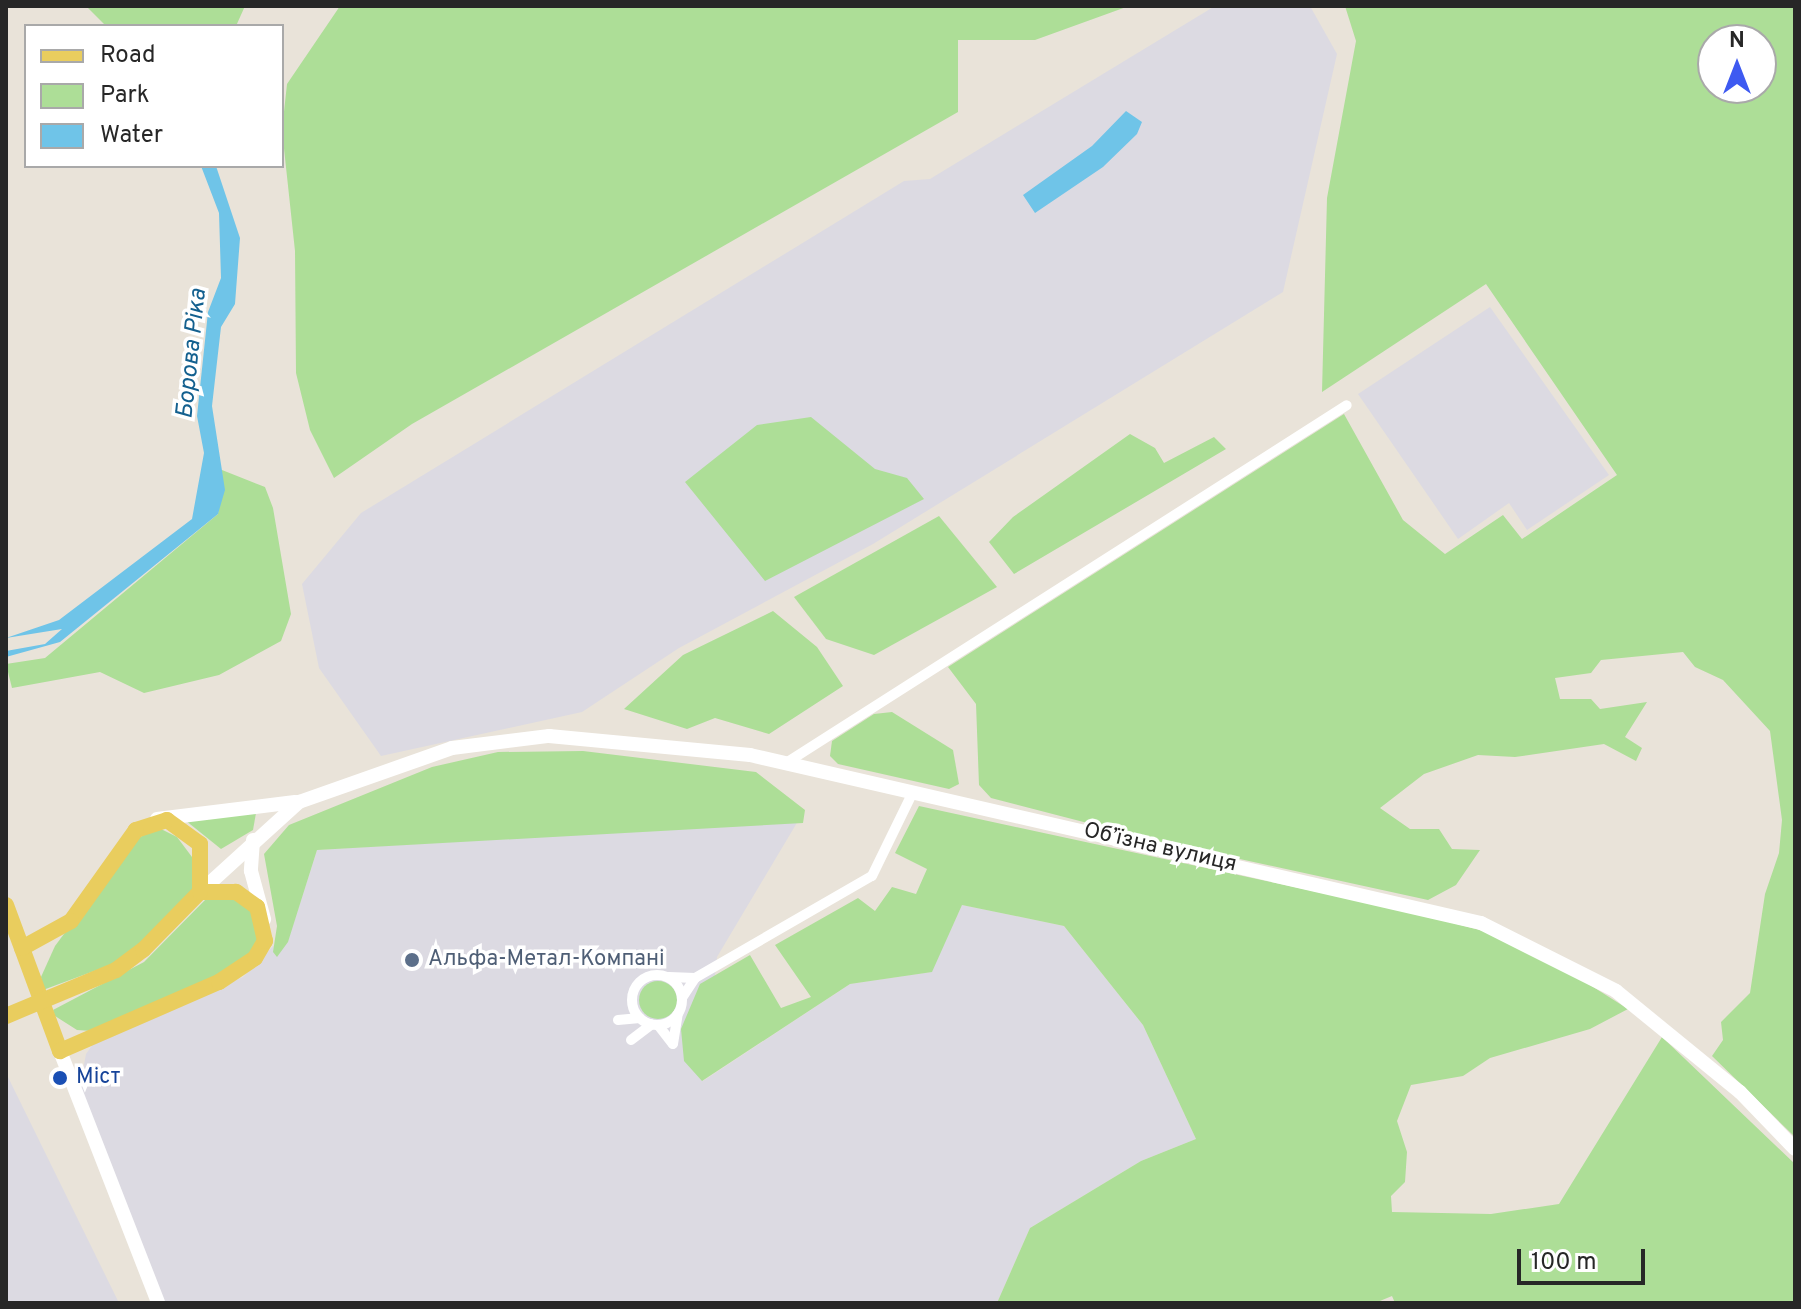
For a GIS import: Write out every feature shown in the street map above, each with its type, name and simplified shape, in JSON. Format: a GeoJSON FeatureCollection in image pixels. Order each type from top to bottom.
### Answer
{"type":"FeatureCollection","features":[{"type":"Feature","properties":{"kind":"main road","name":"Об’їзна вулиця"},"geometry":{"type":"LineString","coordinates":[[299,802],[452,748],[549,736],[671,745],[786,763],[1446,913],[1526,941],[1627,999],[1740,1092],[1795,1149]]}},
{"type":"Feature","properties":{"kind":"main road"},"geometry":{"type":"LineString","coordinates":[[22,948],[71,921],[122,843],[153,821],[191,811],[299,802]]}},
{"type":"Feature","properties":{"kind":"main road"},"geometry":{"type":"LineString","coordinates":[[6,1016],[86,984],[143,950],[253,840],[299,802]]}},
{"type":"Feature","properties":{"kind":"main road"},"geometry":{"type":"LineString","coordinates":[[153,821],[178,825],[200,844],[200,892]]}},
{"type":"Feature","properties":{"kind":"main road"},"geometry":{"type":"LineString","coordinates":[[60,1051],[244,968],[261,951],[264,920],[251,871],[253,840]]}},
{"type":"Feature","properties":{"kind":"main road"},"geometry":{"type":"LineString","coordinates":[[200,892],[236,892],[264,920]]}},
{"type":"Feature","properties":{"kind":"main road"},"geometry":{"type":"LineString","coordinates":[[6,905],[158,1303]]}},
{"type":"Feature","properties":{"kind":"street"},"geometry":{"type":"LineString","coordinates":[[786,763],[1347,405]]}},
{"type":"Feature","properties":{"kind":"street"},"geometry":{"type":"LineString","coordinates":[[632,1007],[673,1044],[682,998],[695,978],[872,876],[913,792]]}},
{"type":"Feature","properties":{"kind":"street"},"geometry":{"type":"LineString","coordinates":[[669,977],[682,998]]}},
{"type":"Feature","properties":{"kind":"street"},"geometry":{"type":"LineString","coordinates":[[678,1014],[648,1022],[618,1020],[632,1007],[642,979],[695,978]]}},
{"type":"Feature","properties":{"kind":"shaded area"},"geometry":{"type":"Polygon","coordinates":[[[1215,6],[1310,6],[1337,54],[1283,292],[873,544],[679,648],[582,712],[381,756],[319,668],[302,584],[361,513],[904,181],[930,179],[1215,6]]]}},
{"type":"Feature","properties":{"kind":"shaded area"},"geometry":{"type":"Polygon","coordinates":[[[1490,307],[1609,475],[1527,530],[1509,503],[1458,539],[1358,394],[1490,307]]]}},
{"type":"Feature","properties":{"kind":"shaded area"},"geometry":{"type":"Polygon","coordinates":[[[798,821],[717,957],[703,1081],[850,984],[931,972],[962,905],[1064,926],[1143,1025],[1196,1139],[1141,1161],[1030,1228],[997,1303],[165,1303],[80,1086],[86,1054],[93,1044],[243,977],[284,935],[288,941],[317,850],[798,821]]]}},
{"type":"Feature","properties":{"kind":"shaded area"},"geometry":{"type":"Polygon","coordinates":[[[6,1073],[119,1303],[6,1303],[6,1073]]]}},
{"type":"Feature","properties":{"kind":"green space"},"geometry":{"type":"Polygon","coordinates":[[[86,6],[245,6],[237,24],[104,24],[86,6]]]}},
{"type":"Feature","properties":{"kind":"green space"},"geometry":{"type":"Polygon","coordinates":[[[340,6],[1129,6],[1035,40],[958,40],[958,112],[412,424],[334,478],[310,430],[296,373],[295,251],[284,149],[287,84],[340,6]]]}},
{"type":"Feature","properties":{"kind":"green space"},"geometry":{"type":"Polygon","coordinates":[[[1345,6],[1795,6],[1795,1137],[1712,1056],[1723,1040],[1721,1022],[1750,993],[1765,894],[1779,853],[1782,820],[1770,731],[1723,680],[1695,667],[1683,652],[1601,660],[1591,673],[1555,678],[1560,699],[1591,699],[1600,709],[1647,702],[1625,737],[1642,748],[1636,761],[1604,744],[1515,757],[1478,755],[1424,774],[1380,808],[1410,829],[1439,829],[1452,849],[1480,850],[1456,885],[1428,900],[1157,841],[991,798],[979,785],[976,704],[948,667],[1344,414],[1403,520],[1445,554],[1503,515],[1522,539],[1617,475],[1486,284],[1322,392],[1327,198],[1356,41],[1345,6]]]}},
{"type":"Feature","properties":{"kind":"green space"},"geometry":{"type":"Polygon","coordinates":[[[811,417],[875,469],[907,478],[924,499],[765,581],[685,482],[757,425],[811,417]]]}},
{"type":"Feature","properties":{"kind":"green space"},"geometry":{"type":"Polygon","coordinates":[[[1130,434],[1155,448],[1164,463],[1214,437],[1226,449],[1014,574],[989,542],[1013,517],[1130,434]]]}},
{"type":"Feature","properties":{"kind":"green space"},"geometry":{"type":"Polygon","coordinates":[[[222,470],[265,487],[273,508],[291,614],[281,641],[219,675],[144,693],[100,672],[12,688],[6,664],[45,658],[218,514],[222,470]]]}},
{"type":"Feature","properties":{"kind":"green space"},"geometry":{"type":"Polygon","coordinates":[[[939,516],[997,587],[874,655],[826,639],[794,597],[939,516]]]}},
{"type":"Feature","properties":{"kind":"green space"},"geometry":{"type":"Polygon","coordinates":[[[773,611],[817,647],[843,686],[769,734],[715,718],[687,729],[624,709],[683,655],[773,611]]]}},
{"type":"Feature","properties":{"kind":"green space"},"geometry":{"type":"Polygon","coordinates":[[[892,712],[953,750],[959,784],[949,789],[838,764],[830,756],[832,741],[874,714],[892,712]]]}},
{"type":"Feature","properties":{"kind":"green space"},"geometry":{"type":"Polygon","coordinates":[[[583,751],[756,772],[805,810],[803,823],[317,850],[288,942],[277,957],[273,952],[277,926],[264,854],[289,825],[432,767],[498,752],[583,751]]]}},
{"type":"Feature","properties":{"kind":"green space"},"geometry":{"type":"Polygon","coordinates":[[[919,806],[1419,914],[1487,932],[1549,959],[1628,1009],[1590,1029],[1490,1058],[1463,1076],[1411,1085],[1397,1121],[1407,1152],[1405,1182],[1391,1196],[1392,1212],[1491,1214],[1559,1204],[1662,1037],[1795,1164],[1795,1303],[1395,1303],[1392,1296],[1375,1303],[997,1303],[1030,1228],[1141,1161],[1196,1139],[1143,1025],[1064,926],[962,905],[932,972],[850,984],[702,1081],[684,1061],[681,1029],[700,984],[750,955],[781,1008],[811,997],[775,945],[858,898],[875,911],[892,887],[916,894],[927,869],[895,853],[919,806]]]}},
{"type":"Feature","properties":{"kind":"green space"},"geometry":{"type":"Polygon","coordinates":[[[256,813],[253,830],[221,849],[185,820],[256,813]]]}},
{"type":"Feature","properties":{"kind":"green space"},"geometry":{"type":"Polygon","coordinates":[[[159,828],[177,837],[192,857],[193,889],[149,937],[113,964],[43,990],[41,977],[55,946],[134,840],[159,828]]]}},
{"type":"Feature","properties":{"kind":"green space"},"geometry":{"type":"Polygon","coordinates":[[[221,895],[247,904],[262,935],[247,963],[92,1031],[77,1030],[55,1016],[53,1010],[144,962],[207,898],[221,895]]]}},
{"type":"Feature","properties":{"kind":"green space"},"geometry":{"type":"Polygon","coordinates":[[[658,981],[671,987],[677,1000],[671,1013],[658,1019],[645,1013],[639,1000],[645,987],[658,981]]]}},
{"type":"Feature","properties":{"kind":"water"},"geometry":{"type":"Polygon","coordinates":[[[1126,111],[1142,122],[1137,134],[1103,167],[1035,213],[1023,195],[1092,146],[1126,111]]]}},
{"type":"Feature","properties":{"kind":"water"},"geometry":{"type":"Polygon","coordinates":[[[202,168],[217,168],[240,238],[235,304],[221,327],[212,406],[225,490],[218,514],[60,642],[6,657],[6,651],[45,644],[62,629],[6,638],[59,620],[192,519],[204,453],[197,416],[208,312],[221,278],[219,213],[202,168]]]}},
{"type":"Feature","properties":{"kind":"place","name":"Альфа-Метал-Компані"},"geometry":{"type":"Point","coordinates":[412,960]}},
{"type":"Feature","properties":{"kind":"place","name":"Міст"},"geometry":{"type":"Point","coordinates":[60,1078]}},
{"type":"Feature","properties":{"kind":"water label","name":"Борова Ріка"},"geometry":{"type":"Point","coordinates":[193,354]}}]}
